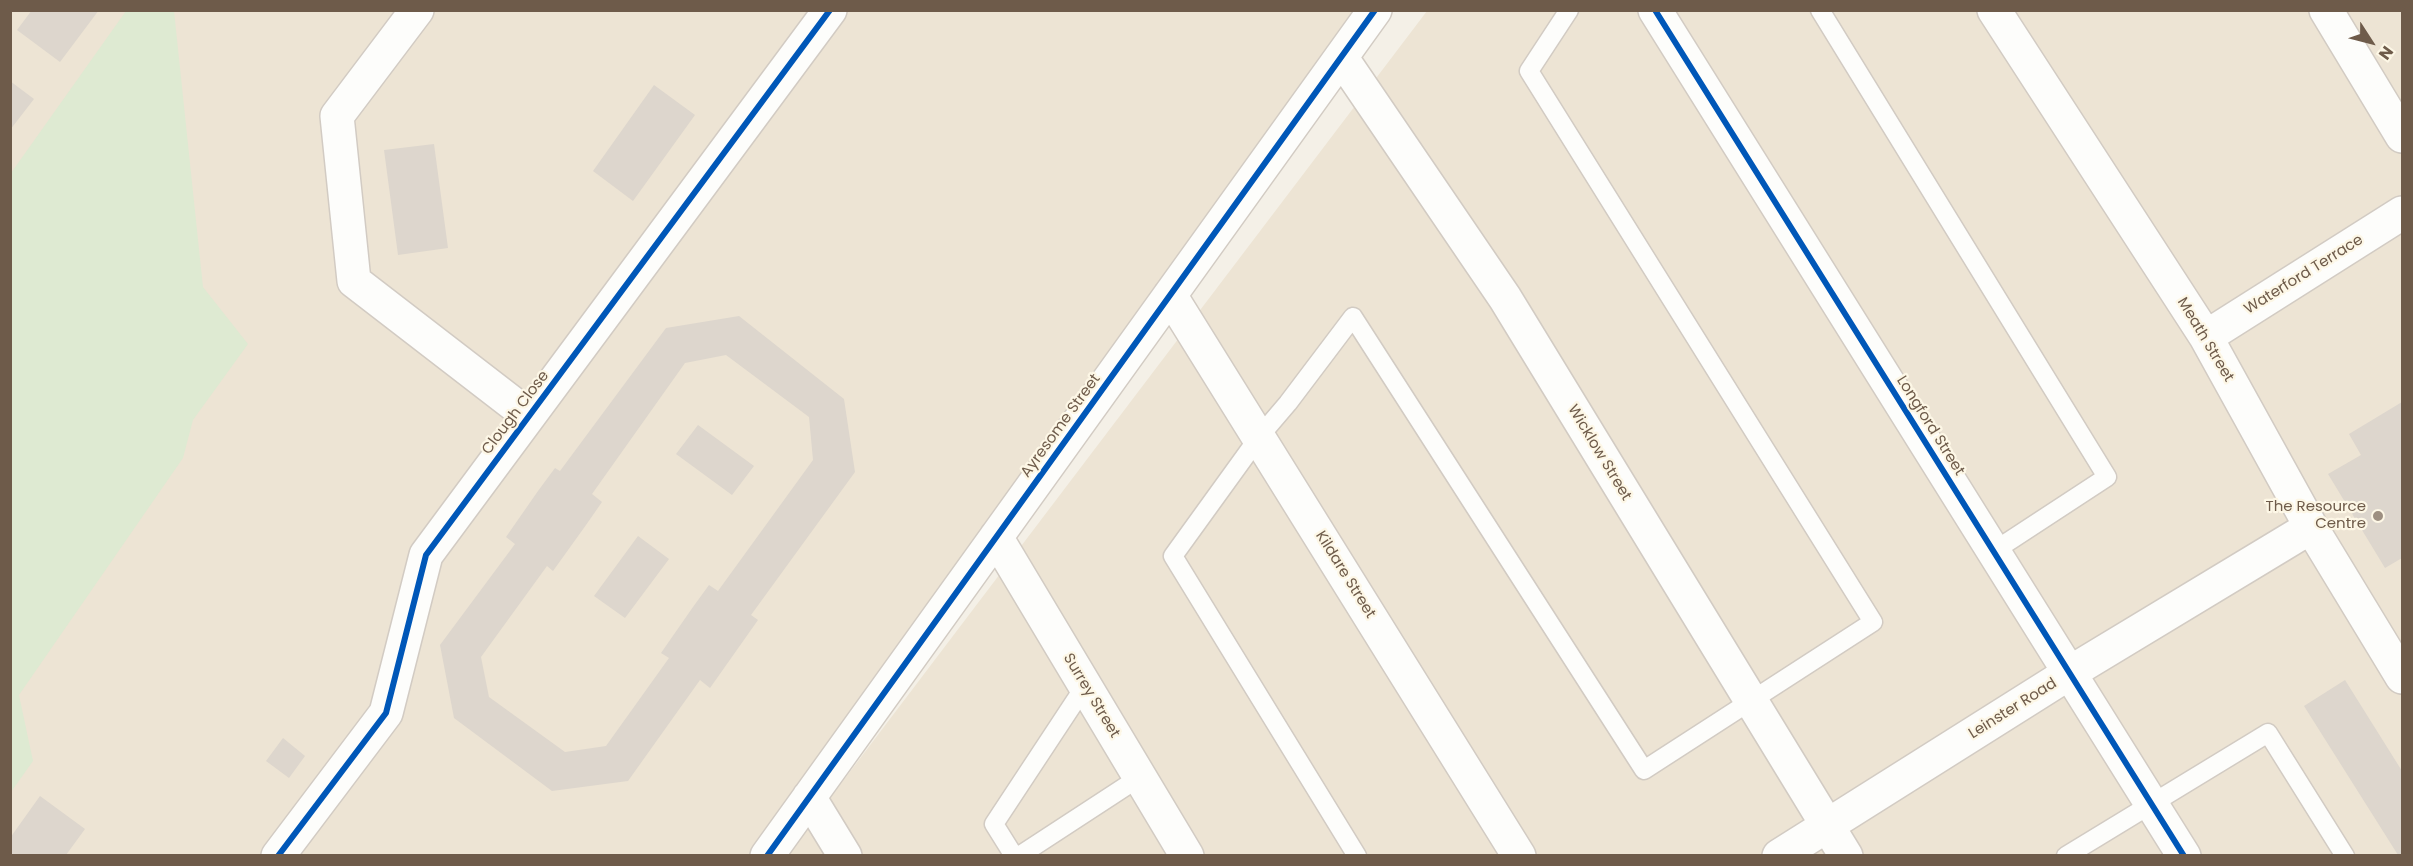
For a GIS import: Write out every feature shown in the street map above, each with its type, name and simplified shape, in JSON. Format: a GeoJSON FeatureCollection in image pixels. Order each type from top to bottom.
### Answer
{"type":"FeatureCollection","features":[{"type":"Feature","properties":{"kind":"street"},"geometry":{"type":"LineString","coordinates":[[417,10],[338,116],[354,281],[529,416]]}},
{"type":"Feature","properties":{"kind":"street","name":"Clough Close"},"geometry":{"type":"LineString","coordinates":[[278,855],[386,713],[426,555],[830,10]]}},
{"type":"Feature","properties":{"kind":"street","name":"Ayresome Street"},"geometry":{"type":"LineString","coordinates":[[767,855],[1375,10]]}},
{"type":"Feature","properties":{"kind":"street","name":"Longford Street"},"geometry":{"type":"LineString","coordinates":[[1655,10],[2184,855]]}},
{"type":"Feature","properties":{"kind":"street","name":"Meath Street"},"geometry":{"type":"LineString","coordinates":[[1994,10],[2206,337],[2310,526],[2403,677]]}},
{"type":"Feature","properties":{"kind":"street"},"geometry":{"type":"LineString","coordinates":[[2326,10],[2403,136]]}},
{"type":"Feature","properties":{"kind":"street","name":"Wicklow Street"},"geometry":{"type":"LineString","coordinates":[[1341,57],[1505,298],[1846,855]]}},
{"type":"Feature","properties":{"kind":"street","name":"Waterford Terrace"},"geometry":{"type":"LineString","coordinates":[[2206,337],[2403,213]]}},
{"type":"Feature","properties":{"kind":"street","name":"Kildare Street"},"geometry":{"type":"LineString","coordinates":[[1170,295],[1514,854]]}},
{"type":"Feature","properties":{"kind":"street","name":"Leinster Road"},"geometry":{"type":"LineString","coordinates":[[1779,855],[2310,526]]}},
{"type":"Feature","properties":{"kind":"street","name":"Surrey Street"},"geometry":{"type":"LineString","coordinates":[[996,537],[1187,855]]}},
{"type":"Feature","properties":{"kind":"street"},"geometry":{"type":"LineString","coordinates":[[809,797],[845,855]]}},
{"type":"Feature","properties":{"kind":"lane"},"geometry":{"type":"LineString","coordinates":[[1358,855],[1173,556],[1259,437],[1288,403],[1353,317],[1644,770],[1873,622],[1529,71],[1569,10]]}},
{"type":"Feature","properties":{"kind":"lane"},"geometry":{"type":"LineString","coordinates":[[1820,10],[2108,477],[1994,551]]}},
{"type":"Feature","properties":{"kind":"lane"},"geometry":{"type":"LineString","coordinates":[[1014,855],[994,824],[1085,686]]}},
{"type":"Feature","properties":{"kind":"lane"},"geometry":{"type":"LineString","coordinates":[[2066,855],[2268,733],[2345,855]]}},
{"type":"Feature","properties":{"kind":"lane"},"geometry":{"type":"LineString","coordinates":[[1019,855],[1140,777]]}},
{"type":"Feature","properties":{"kind":"shaded area"},"geometry":{"type":"Polygon","coordinates":[[[10,11],[1361,11],[769,856],[11,855],[10,11]]]}},
{"type":"Feature","properties":{"kind":"shaded area"},"geometry":{"type":"Polygon","coordinates":[[[1427,11],[2402,11],[2402,855],[786,856],[1427,11]]]}},
{"type":"Feature","properties":{"kind":"green space"},"geometry":{"type":"Polygon","coordinates":[[[126,11],[174,11],[203,287],[248,344],[193,420],[183,458],[19,695],[33,761],[11,792],[11,173],[126,11]]]}},
{"type":"Feature","properties":{"kind":"building"},"geometry":{"type":"Polygon","coordinates":[[[32,10],[99,10],[60,62],[17,30],[32,10]]]}},
{"type":"Feature","properties":{"kind":"building"},"geometry":{"type":"Polygon","coordinates":[[[10,81],[34,99],[10,130],[10,81]]]}},
{"type":"Feature","properties":{"kind":"building"},"geometry":{"type":"Polygon","coordinates":[[[654,85],[695,115],[633,201],[593,171],[654,85]]]}},
{"type":"Feature","properties":{"kind":"building"},"geometry":{"type":"Polygon","coordinates":[[[434,144],[448,248],[398,255],[384,150],[434,144]]]}},
{"type":"Feature","properties":{"kind":"building"},"geometry":{"type":"Polygon","coordinates":[[[739,316],[844,399],[855,472],[751,615],[758,620],[710,688],[700,680],[628,781],[552,791],[454,718],[440,645],[515,544],[506,537],[538,491],[555,468],[560,471],[666,328],[739,316]],[[726,355],[685,363],[592,494],[602,502],[553,571],[547,566],[481,657],[489,697],[565,752],[606,746],[669,658],[661,653],[693,607],[709,585],[718,591],[813,460],[809,417],[726,355]]]}},
{"type":"Feature","properties":{"kind":"building","name":"The Resource Centre"},"geometry":{"type":"Polygon","coordinates":[[[2402,402],[2402,558],[2385,568],[2328,474],[2361,455],[2349,434],[2402,402]]]}},
{"type":"Feature","properties":{"kind":"building"},"geometry":{"type":"Polygon","coordinates":[[[698,425],[754,466],[732,495],[676,454],[698,425]]]}},
{"type":"Feature","properties":{"kind":"building"},"geometry":{"type":"Polygon","coordinates":[[[638,536],[669,559],[625,618],[594,596],[638,536]]]}},
{"type":"Feature","properties":{"kind":"building"},"geometry":{"type":"Polygon","coordinates":[[[2345,680],[2402,771],[2402,855],[2398,855],[2304,706],[2345,680]]]}},
{"type":"Feature","properties":{"kind":"building"},"geometry":{"type":"Polygon","coordinates":[[[283,738],[305,756],[289,778],[266,761],[283,738]]]}},
{"type":"Feature","properties":{"kind":"building"},"geometry":{"type":"Polygon","coordinates":[[[40,796],[85,829],[66,855],[10,855],[10,838],[40,796]]]}},
{"type":"Feature","properties":{"kind":"cycle path"},"geometry":{"type":"LineString","coordinates":[[278,856],[386,713],[426,555],[830,10]]}},
{"type":"Feature","properties":{"kind":"cycle path"},"geometry":{"type":"LineString","coordinates":[[767,856],[1375,10]]}},
{"type":"Feature","properties":{"kind":"cycle path"},"geometry":{"type":"LineString","coordinates":[[1655,10],[2184,856]]}},
{"type":"Feature","properties":{"kind":"place","name":"The Resource Centre"},"geometry":{"type":"Point","coordinates":[2378,516]}}]}
